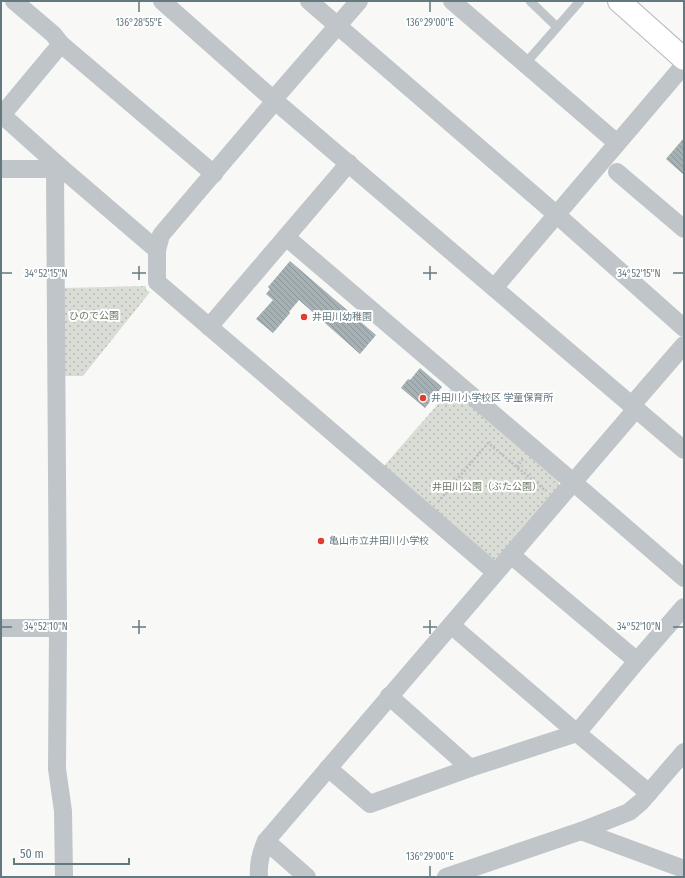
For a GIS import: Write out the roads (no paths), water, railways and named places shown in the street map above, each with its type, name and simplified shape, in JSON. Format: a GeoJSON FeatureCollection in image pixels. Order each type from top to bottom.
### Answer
{"type":"FeatureCollection","features":[{"type":"Feature","properties":{"kind":"street"},"geometry":{"type":"LineString","coordinates":[[14,1],[53,34],[61,44],[214,174]]}},
{"type":"Feature","properties":{"kind":"street"},"geometry":{"type":"LineString","coordinates":[[162,1],[274,101],[349,163],[684,450]]}},
{"type":"Feature","properties":{"kind":"street"},"geometry":{"type":"LineString","coordinates":[[309,1],[557,215],[684,328]]}},
{"type":"Feature","properties":{"kind":"street"},"geometry":{"type":"LineString","coordinates":[[358,1],[214,174],[161,235],[157,250],[157,282],[495,572]]}},
{"type":"Feature","properties":{"kind":"street"},"geometry":{"type":"LineString","coordinates":[[452,1],[618,143]]}},
{"type":"Feature","properties":{"kind":"street"},"geometry":{"type":"LineString","coordinates":[[619,1],[684,59]]}},
{"type":"Feature","properties":{"kind":"street"},"geometry":{"type":"LineString","coordinates":[[61,44],[2,115],[57,167],[157,250]]}},
{"type":"Feature","properties":{"kind":"street"},"geometry":{"type":"LineString","coordinates":[[494,288],[684,64]]}},
{"type":"Feature","properties":{"kind":"street"},"geometry":{"type":"LineString","coordinates":[[210,327],[349,163]]}},
{"type":"Feature","properties":{"kind":"street"},"geometry":{"type":"LineString","coordinates":[[1,169],[57,167]]}},
{"type":"Feature","properties":{"kind":"street"},"geometry":{"type":"LineString","coordinates":[[57,167],[57,769],[63,811],[64,877]]}},
{"type":"Feature","properties":{"kind":"street"},"geometry":{"type":"LineString","coordinates":[[617,172],[684,229]]}},
{"type":"Feature","properties":{"kind":"street"},"geometry":{"type":"LineString","coordinates":[[286,237],[684,578]]}},
{"type":"Feature","properties":{"kind":"street"},"geometry":{"type":"LineString","coordinates":[[259,877],[258,870],[262,848],[266,841],[573,482],[684,345]]}},
{"type":"Feature","properties":{"kind":"street"},"geometry":{"type":"LineString","coordinates":[[511,555],[637,660]]}},
{"type":"Feature","properties":{"kind":"street"},"geometry":{"type":"LineString","coordinates":[[328,768],[370,804],[470,768],[577,733],[637,660],[684,608]]}},
{"type":"Feature","properties":{"kind":"street"},"geometry":{"type":"LineString","coordinates":[[450,625],[649,793]]}},
{"type":"Feature","properties":{"kind":"street"},"geometry":{"type":"LineString","coordinates":[[1,628],[58,628]]}},
{"type":"Feature","properties":{"kind":"street"},"geometry":{"type":"LineString","coordinates":[[389,696],[470,768]]}},
{"type":"Feature","properties":{"kind":"street"},"geometry":{"type":"LineString","coordinates":[[446,877],[581,831],[629,812],[641,802],[684,752]]}},
{"type":"Feature","properties":{"kind":"street"},"geometry":{"type":"LineString","coordinates":[[581,831],[684,868]]}},
{"type":"Feature","properties":{"kind":"street"},"geometry":{"type":"LineString","coordinates":[[266,841],[307,877]]}},
{"type":"Feature","properties":{"kind":"lane"},"geometry":{"type":"LineString","coordinates":[[530,1],[557,28]]}},
{"type":"Feature","properties":{"kind":"lane"},"geometry":{"type":"LineString","coordinates":[[525,64],[580,1]]}},
{"type":"Feature","properties":{"kind":"place","name":"井田川幼稚園"},"geometry":{"type":"Point","coordinates":[304,317]}},
{"type":"Feature","properties":{"kind":"place","name":"井田川小学校区 学童保育所"},"geometry":{"type":"Point","coordinates":[423,398]}},
{"type":"Feature","properties":{"kind":"place","name":"亀山市立井田川小学校"},"geometry":{"type":"Point","coordinates":[321,541]}},
{"type":"Feature","properties":{"kind":"park label","name":"ひので公園"},"geometry":{"type":"Point","coordinates":[94,316]}},
{"type":"Feature","properties":{"kind":"park label","name":"井田川公園（ぶた公園）"},"geometry":{"type":"Point","coordinates":[487,487]}}]}
